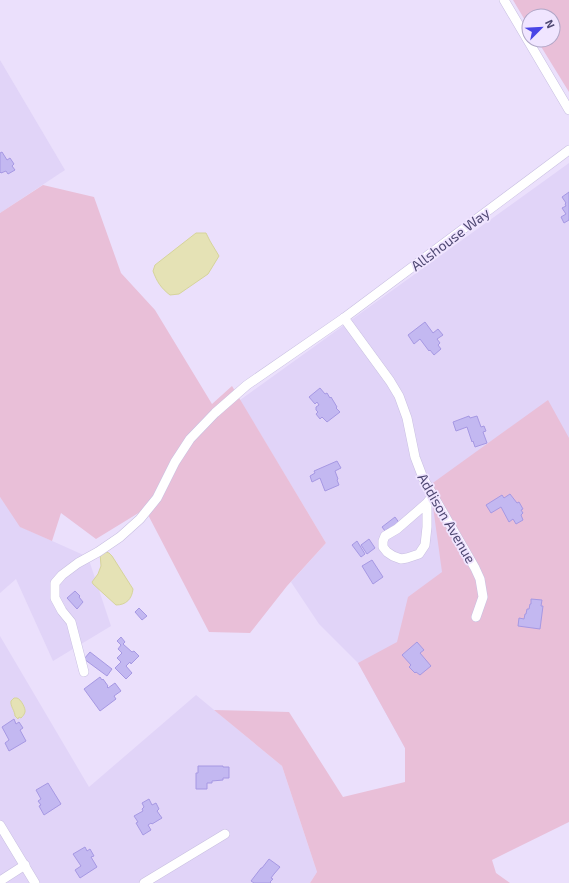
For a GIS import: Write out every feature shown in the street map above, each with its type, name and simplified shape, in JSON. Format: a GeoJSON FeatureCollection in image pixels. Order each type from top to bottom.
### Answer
{"type":"FeatureCollection","features":[{"type":"Feature","properties":{"kind":"street"},"geometry":{"type":"LineString","coordinates":[[504,0],[569,110]]}},
{"type":"Feature","properties":{"kind":"street","name":"Allshouse Way"},"geometry":{"type":"LineString","coordinates":[[84,672],[71,622],[62,611],[55,598],[55,584],[62,575],[78,563],[120,537],[140,519],[157,498],[175,462],[190,439],[215,413],[247,385],[344,318],[569,150]]}},
{"type":"Feature","properties":{"kind":"street","name":"Addison Avenue"},"geometry":{"type":"LineString","coordinates":[[344,318],[390,381],[399,396],[407,418],[418,467],[475,568],[480,580],[483,597],[476,617]]}},
{"type":"Feature","properties":{"kind":"street"},"geometry":{"type":"LineString","coordinates":[[427,503],[425,545],[419,554],[401,559],[387,552],[383,541],[385,536],[397,529],[427,503],[433,495]]}},
{"type":"Feature","properties":{"kind":"street"},"geometry":{"type":"LineString","coordinates":[[0,825],[35,883]]}},
{"type":"Feature","properties":{"kind":"street"},"geometry":{"type":"LineString","coordinates":[[144,883],[225,834]]}},
{"type":"Feature","properties":{"kind":"street"},"geometry":{"type":"LineString","coordinates":[[0,881],[25,865]]}},
{"type":"Feature","properties":{"kind":"shaded area"},"geometry":{"type":"Polygon","coordinates":[[[513,0],[569,0],[569,92],[542,48],[561,48],[561,8],[521,8],[521,14],[513,0]]]}},
{"type":"Feature","properties":{"kind":"shaded area"},"geometry":{"type":"Polygon","coordinates":[[[0,60],[65,170],[0,213],[0,60]]]}},
{"type":"Feature","properties":{"kind":"shaded area"},"geometry":{"type":"Polygon","coordinates":[[[569,163],[569,643],[405,748],[358,663],[319,624],[291,582],[326,543],[240,400],[569,163]]]}},
{"type":"Feature","properties":{"kind":"shaded area"},"geometry":{"type":"Polygon","coordinates":[[[43,185],[94,197],[121,273],[155,310],[212,404],[232,386],[326,543],[287,586],[250,633],[209,632],[145,509],[96,539],[61,513],[52,541],[20,527],[0,497],[0,213],[43,185]]]}},
{"type":"Feature","properties":{"kind":"shaded area"},"geometry":{"type":"Polygon","coordinates":[[[196,233],[206,233],[219,256],[208,274],[179,294],[170,295],[156,278],[153,271],[155,265],[196,233]]]}},
{"type":"Feature","properties":{"kind":"shaded area"},"geometry":{"type":"Polygon","coordinates":[[[548,400],[569,438],[569,822],[492,860],[496,873],[510,883],[310,883],[317,872],[282,766],[214,710],[289,712],[343,797],[405,782],[405,748],[358,663],[397,642],[408,597],[442,572],[430,485],[548,400]]]}},
{"type":"Feature","properties":{"kind":"shaded area"},"geometry":{"type":"Polygon","coordinates":[[[0,497],[21,527],[88,557],[111,626],[53,661],[16,579],[0,593],[0,497]]]}},
{"type":"Feature","properties":{"kind":"shaded area"},"geometry":{"type":"Polygon","coordinates":[[[103,551],[112,556],[133,589],[130,598],[126,603],[116,605],[92,582],[98,574],[101,566],[100,553],[103,551]]]}},
{"type":"Feature","properties":{"kind":"shaded area"},"geometry":{"type":"Polygon","coordinates":[[[0,636],[89,787],[196,695],[282,766],[317,872],[310,883],[0,883],[0,636]]]}},
{"type":"Feature","properties":{"kind":"shaded area"},"geometry":{"type":"Polygon","coordinates":[[[14,698],[20,700],[25,711],[23,716],[21,718],[19,717],[18,719],[15,716],[11,705],[11,701],[14,698]]]}},
{"type":"Feature","properties":{"kind":"building"},"geometry":{"type":"Polygon","coordinates":[[[2,152],[7,160],[10,158],[14,164],[12,166],[15,170],[8,174],[6,171],[0,173],[0,153],[2,152]]]}},
{"type":"Feature","properties":{"kind":"building"},"geometry":{"type":"Polygon","coordinates":[[[569,192],[569,220],[564,223],[561,217],[566,214],[562,208],[566,206],[566,203],[562,197],[569,192]]]}},
{"type":"Feature","properties":{"kind":"building"},"geometry":{"type":"Polygon","coordinates":[[[425,322],[433,333],[438,329],[443,335],[437,339],[440,343],[438,345],[441,349],[434,355],[420,339],[414,344],[408,335],[425,322]]]}},
{"type":"Feature","properties":{"kind":"building"},"geometry":{"type":"Polygon","coordinates":[[[320,388],[325,394],[327,393],[330,398],[331,397],[337,407],[336,408],[340,412],[327,422],[322,417],[320,419],[316,414],[318,412],[316,407],[319,405],[317,402],[315,404],[309,397],[320,388]]]}},
{"type":"Feature","properties":{"kind":"building"},"geometry":{"type":"Polygon","coordinates":[[[469,416],[470,418],[477,416],[481,427],[484,426],[486,431],[483,432],[487,443],[475,447],[467,427],[456,431],[453,422],[469,416]]]}},
{"type":"Feature","properties":{"kind":"building"},"geometry":{"type":"Polygon","coordinates":[[[337,461],[341,468],[335,471],[339,485],[325,491],[320,478],[312,482],[310,476],[315,473],[314,471],[337,461]]]}},
{"type":"Feature","properties":{"kind":"building"},"geometry":{"type":"Polygon","coordinates":[[[510,494],[517,503],[519,502],[523,509],[521,510],[523,513],[521,515],[523,520],[516,524],[513,519],[509,522],[501,507],[491,513],[486,505],[502,495],[504,498],[510,494]]]}},
{"type":"Feature","properties":{"kind":"building"},"geometry":{"type":"Polygon","coordinates":[[[395,517],[400,524],[391,530],[389,528],[385,531],[382,527],[395,517]]]}},
{"type":"Feature","properties":{"kind":"building"},"geometry":{"type":"Polygon","coordinates":[[[369,539],[375,548],[367,554],[361,545],[369,539]]]}},
{"type":"Feature","properties":{"kind":"building"},"geometry":{"type":"Polygon","coordinates":[[[357,541],[365,554],[361,557],[352,545],[357,541]]]}},
{"type":"Feature","properties":{"kind":"building"},"geometry":{"type":"Polygon","coordinates":[[[372,560],[383,577],[373,584],[362,566],[372,560]]]}},
{"type":"Feature","properties":{"kind":"building"},"geometry":{"type":"Polygon","coordinates":[[[75,591],[83,602],[77,609],[67,598],[75,591]]]}},
{"type":"Feature","properties":{"kind":"building"},"geometry":{"type":"Polygon","coordinates":[[[531,599],[542,600],[541,606],[543,606],[540,629],[518,626],[519,618],[524,619],[527,609],[529,609],[531,604],[531,599]]]}},
{"type":"Feature","properties":{"kind":"building"},"geometry":{"type":"Polygon","coordinates":[[[139,608],[147,616],[142,620],[135,612],[139,608]]]}},
{"type":"Feature","properties":{"kind":"building"},"geometry":{"type":"Polygon","coordinates":[[[121,637],[125,642],[123,644],[139,656],[131,664],[130,662],[126,666],[132,673],[126,679],[115,668],[121,662],[117,658],[122,653],[118,649],[121,645],[117,641],[121,637]]]}},
{"type":"Feature","properties":{"kind":"building"},"geometry":{"type":"Polygon","coordinates":[[[417,642],[424,650],[420,653],[431,666],[420,675],[416,672],[415,673],[409,667],[411,665],[402,655],[417,642]]]}},
{"type":"Feature","properties":{"kind":"building"},"geometry":{"type":"Polygon","coordinates":[[[90,652],[112,669],[107,676],[84,659],[90,652]]]}},
{"type":"Feature","properties":{"kind":"building"},"geometry":{"type":"Polygon","coordinates":[[[100,677],[102,680],[103,679],[108,688],[115,683],[121,691],[114,696],[116,699],[100,711],[84,689],[100,677]]]}},
{"type":"Feature","properties":{"kind":"building"},"geometry":{"type":"Polygon","coordinates":[[[14,719],[16,724],[19,722],[23,728],[20,730],[26,741],[9,751],[5,743],[9,740],[2,727],[14,719]]]}},
{"type":"Feature","properties":{"kind":"building"},"geometry":{"type":"Polygon","coordinates":[[[198,766],[229,767],[229,778],[223,778],[223,780],[207,783],[207,789],[196,789],[196,773],[198,773],[198,766]]]}},
{"type":"Feature","properties":{"kind":"building"},"geometry":{"type":"Polygon","coordinates":[[[48,783],[61,804],[44,815],[38,801],[41,799],[36,790],[48,783]]]}},
{"type":"Feature","properties":{"kind":"building"},"geometry":{"type":"Polygon","coordinates":[[[149,799],[152,805],[156,803],[159,809],[157,811],[162,818],[148,825],[151,830],[143,835],[134,816],[143,811],[142,809],[144,807],[142,803],[149,799]]]}},
{"type":"Feature","properties":{"kind":"building"},"geometry":{"type":"Polygon","coordinates":[[[85,847],[87,851],[90,849],[94,856],[91,857],[97,867],[80,878],[75,870],[81,866],[73,854],[85,847]]]}},
{"type":"Feature","properties":{"kind":"building"},"geometry":{"type":"Polygon","coordinates":[[[269,859],[280,867],[271,878],[273,879],[270,882],[271,883],[254,883],[251,881],[261,868],[269,859]]]}}]}
